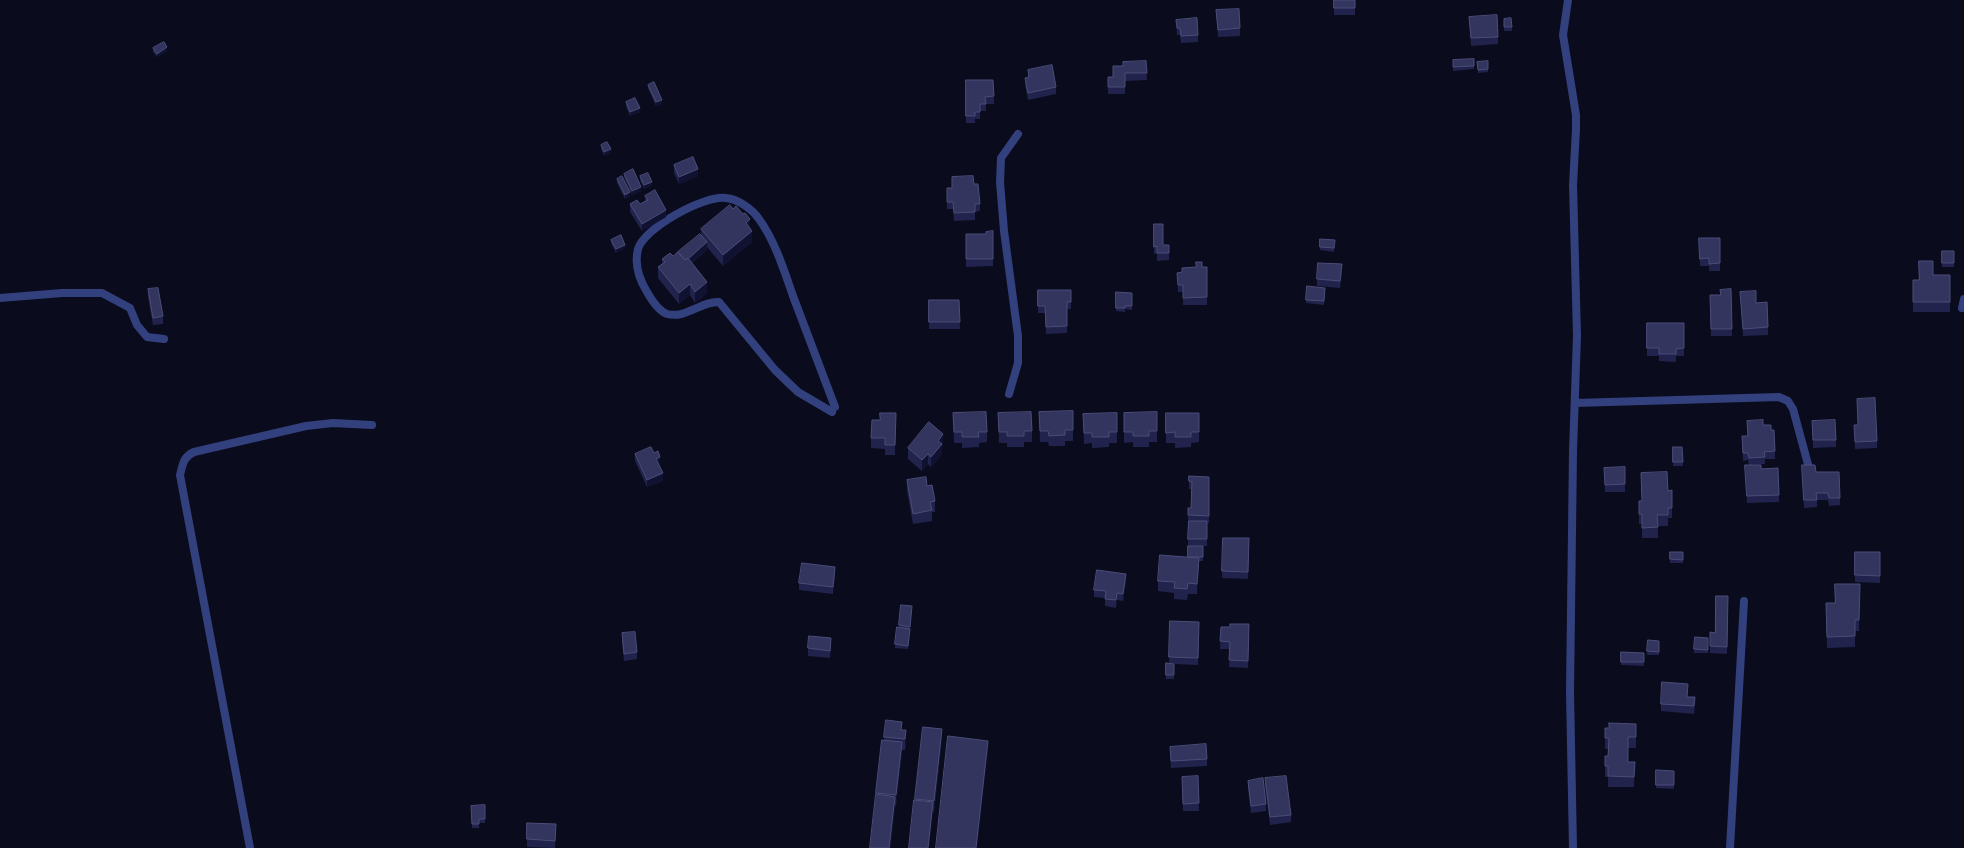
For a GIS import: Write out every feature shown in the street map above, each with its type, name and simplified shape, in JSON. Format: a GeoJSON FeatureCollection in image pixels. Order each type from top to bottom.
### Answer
{"type":"FeatureCollection","features":[{"type":"Feature","properties":{"kind":"street"},"geometry":{"type":"LineString","coordinates":[[1568,0],[1563,35],[1576,115],[1574,185],[1578,336],[1575,403],[1570,692],[1573,848]]}},
{"type":"Feature","properties":{"kind":"street"},"geometry":{"type":"LineString","coordinates":[[1009,394],[1018,363],[1018,336],[1004,231],[1000,182],[1000,158],[1018,134]]}},
{"type":"Feature","properties":{"kind":"street"},"geometry":{"type":"LineString","coordinates":[[727,198],[743,204],[758,218],[783,267],[833,410],[798,392],[775,370],[719,302],[711,302],[678,315],[666,314],[652,301],[639,279],[636,262],[638,248],[648,234],[682,211],[707,199],[727,198]]}},
{"type":"Feature","properties":{"kind":"street"},"geometry":{"type":"LineString","coordinates":[[0,298],[62,293],[102,293],[130,308],[137,325],[148,337],[164,339]]}},
{"type":"Feature","properties":{"kind":"street"},"geometry":{"type":"LineString","coordinates":[[1962,308],[1964,299]]}},
{"type":"Feature","properties":{"kind":"street"},"geometry":{"type":"LineString","coordinates":[[1575,403],[1779,398],[1788,401],[1793,410],[1809,468]]}},
{"type":"Feature","properties":{"kind":"street"},"geometry":{"type":"LineString","coordinates":[[250,848],[180,475],[184,460],[188,455],[194,452],[306,426],[333,423],[372,425]]}},
{"type":"Feature","properties":{"kind":"street"},"geometry":{"type":"LineString","coordinates":[[1730,848],[1744,601]]}},
{"type":"Feature","properties":{"kind":"building"},"geometry":{"type":"Polygon","coordinates":[[[1334,0],[1355,0],[1355,8],[1334,8],[1334,0]]]}},
{"type":"Feature","properties":{"kind":"building"},"geometry":{"type":"Polygon","coordinates":[[[1239,9],[1240,28],[1218,30],[1216,10],[1239,9]]]}},
{"type":"Feature","properties":{"kind":"building"},"geometry":{"type":"Polygon","coordinates":[[[1497,15],[1498,37],[1471,38],[1469,17],[1497,15]]]}},
{"type":"Feature","properties":{"kind":"building"},"geometry":{"type":"Polygon","coordinates":[[[1197,18],[1198,35],[1181,36],[1180,28],[1177,28],[1176,20],[1197,18]]]}},
{"type":"Feature","properties":{"kind":"building"},"geometry":{"type":"Polygon","coordinates":[[[1511,18],[1512,27],[1504,27],[1504,19],[1511,18]]]}},
{"type":"Feature","properties":{"kind":"building"},"geometry":{"type":"Polygon","coordinates":[[[164,42],[167,47],[157,54],[153,48],[164,42]]]}},
{"type":"Feature","properties":{"kind":"building"},"geometry":{"type":"Polygon","coordinates":[[[1474,59],[1474,66],[1453,67],[1453,60],[1474,59]]]}},
{"type":"Feature","properties":{"kind":"building"},"geometry":{"type":"Polygon","coordinates":[[[1146,61],[1147,73],[1125,73],[1125,87],[1108,87],[1108,77],[1113,77],[1113,66],[1123,66],[1123,62],[1146,61]]]}},
{"type":"Feature","properties":{"kind":"building"},"geometry":{"type":"Polygon","coordinates":[[[1488,61],[1488,69],[1478,70],[1477,62],[1488,61]]]}},
{"type":"Feature","properties":{"kind":"building"},"geometry":{"type":"Polygon","coordinates":[[[1052,65],[1056,87],[1028,93],[1025,78],[1029,77],[1028,70],[1052,65]]]}},
{"type":"Feature","properties":{"kind":"building"},"geometry":{"type":"Polygon","coordinates":[[[966,80],[993,80],[994,96],[985,97],[986,104],[980,104],[980,112],[975,112],[975,116],[966,116],[966,80]]]}},
{"type":"Feature","properties":{"kind":"building"},"geometry":{"type":"Polygon","coordinates":[[[654,82],[662,100],[656,102],[648,85],[654,82]]]}},
{"type":"Feature","properties":{"kind":"building"},"geometry":{"type":"Polygon","coordinates":[[[635,98],[640,108],[630,112],[626,102],[635,98]]]}},
{"type":"Feature","properties":{"kind":"building"},"geometry":{"type":"Polygon","coordinates":[[[607,142],[611,149],[604,152],[601,145],[607,142]]]}},
{"type":"Feature","properties":{"kind":"building"},"geometry":{"type":"Polygon","coordinates":[[[693,157],[698,169],[679,177],[674,165],[693,157]]]}},
{"type":"Feature","properties":{"kind":"building"},"geometry":{"type":"Polygon","coordinates":[[[633,169],[641,187],[632,191],[624,174],[633,169]]]}},
{"type":"Feature","properties":{"kind":"building"},"geometry":{"type":"Polygon","coordinates":[[[648,173],[652,182],[644,185],[640,176],[648,173]]]}},
{"type":"Feature","properties":{"kind":"building"},"geometry":{"type":"Polygon","coordinates":[[[622,176],[630,192],[625,195],[617,179],[622,176]]]}},
{"type":"Feature","properties":{"kind":"building"},"geometry":{"type":"Polygon","coordinates":[[[973,176],[974,184],[978,184],[980,204],[975,204],[975,212],[954,213],[953,202],[947,202],[947,188],[952,188],[952,177],[973,176]]]}},
{"type":"Feature","properties":{"kind":"building"},"geometry":{"type":"Polygon","coordinates":[[[655,190],[666,210],[642,224],[630,204],[637,200],[640,204],[648,200],[645,196],[655,190]]]}},
{"type":"Feature","properties":{"kind":"building"},"geometry":{"type":"Polygon","coordinates":[[[730,205],[733,209],[736,206],[743,214],[745,213],[750,219],[746,223],[752,231],[723,255],[701,229],[730,205]]]}},
{"type":"Feature","properties":{"kind":"building"},"geometry":{"type":"Polygon","coordinates":[[[1154,224],[1163,224],[1163,245],[1169,245],[1169,253],[1157,253],[1157,246],[1154,247],[1154,224]]]}},
{"type":"Feature","properties":{"kind":"building"},"geometry":{"type":"Polygon","coordinates":[[[993,231],[993,259],[966,259],[966,234],[986,234],[986,232],[993,231]]]}},
{"type":"Feature","properties":{"kind":"building"},"geometry":{"type":"Polygon","coordinates":[[[700,234],[707,242],[685,260],[678,252],[700,234]]]}},
{"type":"Feature","properties":{"kind":"building"},"geometry":{"type":"Polygon","coordinates":[[[621,235],[625,245],[616,249],[611,240],[621,235]]]}},
{"type":"Feature","properties":{"kind":"building"},"geometry":{"type":"Polygon","coordinates":[[[1699,238],[1720,238],[1720,263],[1709,264],[1709,258],[1700,259],[1699,238]]]}},
{"type":"Feature","properties":{"kind":"building"},"geometry":{"type":"Polygon","coordinates":[[[1320,239],[1335,240],[1334,248],[1320,247],[1320,239]]]}},
{"type":"Feature","properties":{"kind":"building"},"geometry":{"type":"Polygon","coordinates":[[[1942,251],[1954,251],[1954,263],[1942,263],[1942,251]]]}},
{"type":"Feature","properties":{"kind":"building"},"geometry":{"type":"Polygon","coordinates":[[[678,252],[685,260],[688,258],[707,282],[695,292],[690,284],[679,293],[658,267],[665,262],[662,259],[670,253],[673,256],[678,252]]]}},
{"type":"Feature","properties":{"kind":"building"},"geometry":{"type":"Polygon","coordinates":[[[1919,261],[1933,261],[1933,275],[1950,275],[1950,302],[1913,302],[1913,280],[1919,280],[1919,261]]]}},
{"type":"Feature","properties":{"kind":"building"},"geometry":{"type":"Polygon","coordinates":[[[1196,262],[1202,262],[1202,267],[1207,267],[1207,297],[1183,298],[1183,285],[1178,285],[1177,273],[1182,272],[1182,268],[1196,267],[1196,262]]]}},
{"type":"Feature","properties":{"kind":"building"},"geometry":{"type":"Polygon","coordinates":[[[1318,263],[1342,264],[1340,281],[1317,279],[1318,263]]]}},
{"type":"Feature","properties":{"kind":"building"},"geometry":{"type":"Polygon","coordinates":[[[1307,286],[1325,288],[1324,301],[1306,300],[1307,286]]]}},
{"type":"Feature","properties":{"kind":"building"},"geometry":{"type":"Polygon","coordinates":[[[158,288],[163,316],[153,318],[148,289],[158,288]]]}},
{"type":"Feature","properties":{"kind":"building"},"geometry":{"type":"Polygon","coordinates":[[[1731,289],[1732,329],[1711,329],[1710,295],[1721,295],[1720,290],[1731,289]]]}},
{"type":"Feature","properties":{"kind":"building"},"geometry":{"type":"Polygon","coordinates":[[[1038,290],[1071,290],[1071,302],[1067,302],[1067,326],[1046,327],[1045,306],[1038,306],[1038,290]]]}},
{"type":"Feature","properties":{"kind":"building"},"geometry":{"type":"Polygon","coordinates":[[[1756,291],[1756,303],[1767,302],[1768,327],[1743,329],[1740,292],[1756,291]]]}},
{"type":"Feature","properties":{"kind":"building"},"geometry":{"type":"Polygon","coordinates":[[[1116,292],[1132,293],[1132,306],[1116,308],[1116,292]]]}},
{"type":"Feature","properties":{"kind":"building"},"geometry":{"type":"Polygon","coordinates":[[[929,300],[959,300],[960,322],[929,322],[929,300]]]}},
{"type":"Feature","properties":{"kind":"building"},"geometry":{"type":"Polygon","coordinates":[[[1647,323],[1684,323],[1684,348],[1676,349],[1676,354],[1659,354],[1659,348],[1647,348],[1647,323]]]}},
{"type":"Feature","properties":{"kind":"building"},"geometry":{"type":"Polygon","coordinates":[[[1875,398],[1877,441],[1855,442],[1854,425],[1858,425],[1857,399],[1875,398]]]}},
{"type":"Feature","properties":{"kind":"building"},"geometry":{"type":"Polygon","coordinates":[[[1073,411],[1073,430],[1065,430],[1065,435],[1049,436],[1048,431],[1040,431],[1039,412],[1073,411]]]}},
{"type":"Feature","properties":{"kind":"building"},"geometry":{"type":"Polygon","coordinates":[[[986,412],[987,432],[978,432],[979,437],[962,437],[962,432],[954,432],[953,413],[986,412]]]}},
{"type":"Feature","properties":{"kind":"building"},"geometry":{"type":"Polygon","coordinates":[[[1031,412],[1032,431],[1024,431],[1024,436],[1007,436],[1007,432],[999,432],[998,413],[1031,412]]]}},
{"type":"Feature","properties":{"kind":"building"},"geometry":{"type":"Polygon","coordinates":[[[1157,412],[1157,431],[1149,431],[1149,436],[1133,436],[1133,432],[1124,432],[1124,413],[1157,412]]]}},
{"type":"Feature","properties":{"kind":"building"},"geometry":{"type":"Polygon","coordinates":[[[880,413],[896,413],[895,445],[885,445],[885,438],[871,438],[872,420],[880,420],[880,413]]]}},
{"type":"Feature","properties":{"kind":"building"},"geometry":{"type":"Polygon","coordinates":[[[1117,413],[1117,432],[1109,432],[1109,437],[1092,437],[1092,433],[1084,433],[1083,414],[1117,413]]]}},
{"type":"Feature","properties":{"kind":"building"},"geometry":{"type":"Polygon","coordinates":[[[1166,413],[1199,413],[1199,432],[1191,432],[1191,437],[1175,437],[1175,432],[1166,433],[1166,413]]]}},
{"type":"Feature","properties":{"kind":"building"},"geometry":{"type":"Polygon","coordinates":[[[1763,420],[1763,425],[1771,425],[1771,430],[1774,430],[1775,451],[1764,452],[1765,457],[1749,458],[1748,453],[1743,453],[1742,436],[1748,436],[1747,421],[1763,420]]]}},
{"type":"Feature","properties":{"kind":"building"},"geometry":{"type":"Polygon","coordinates":[[[1835,420],[1836,440],[1813,440],[1812,421],[1835,420]]]}},
{"type":"Feature","properties":{"kind":"building"},"geometry":{"type":"Polygon","coordinates":[[[929,422],[943,434],[938,441],[942,444],[931,457],[928,454],[922,460],[908,448],[929,422]]]}},
{"type":"Feature","properties":{"kind":"building"},"geometry":{"type":"Polygon","coordinates":[[[651,447],[654,453],[658,451],[660,457],[656,459],[663,473],[647,480],[635,454],[651,447]]]}},
{"type":"Feature","properties":{"kind":"building"},"geometry":{"type":"Polygon","coordinates":[[[1673,447],[1682,447],[1683,462],[1673,462],[1673,447]]]}},
{"type":"Feature","properties":{"kind":"building"},"geometry":{"type":"Polygon","coordinates":[[[1745,465],[1761,465],[1761,469],[1778,468],[1779,495],[1747,496],[1745,465]]]}},
{"type":"Feature","properties":{"kind":"building"},"geometry":{"type":"Polygon","coordinates":[[[1802,465],[1815,465],[1816,472],[1839,472],[1840,498],[1829,498],[1828,493],[1816,493],[1817,500],[1804,500],[1802,465]]]}},
{"type":"Feature","properties":{"kind":"building"},"geometry":{"type":"Polygon","coordinates":[[[1625,467],[1625,484],[1605,485],[1604,468],[1625,467]]]}},
{"type":"Feature","properties":{"kind":"building"},"geometry":{"type":"Polygon","coordinates":[[[1667,472],[1668,491],[1672,490],[1672,508],[1668,508],[1668,515],[1657,515],[1658,527],[1642,528],[1642,514],[1639,514],[1639,501],[1642,501],[1641,473],[1667,472]]]}},
{"type":"Feature","properties":{"kind":"building"},"geometry":{"type":"Polygon","coordinates":[[[1189,476],[1209,477],[1209,516],[1188,515],[1188,508],[1191,508],[1192,482],[1189,481],[1189,476]]]}},
{"type":"Feature","properties":{"kind":"building"},"geometry":{"type":"Polygon","coordinates":[[[926,477],[927,486],[932,485],[935,501],[930,502],[932,510],[913,514],[907,480],[926,477]]]}},
{"type":"Feature","properties":{"kind":"building"},"geometry":{"type":"Polygon","coordinates":[[[1189,521],[1207,521],[1207,539],[1188,539],[1189,521]]]}},
{"type":"Feature","properties":{"kind":"building"},"geometry":{"type":"Polygon","coordinates":[[[1223,538],[1249,538],[1248,572],[1222,571],[1223,538]]]}},
{"type":"Feature","properties":{"kind":"building"},"geometry":{"type":"Polygon","coordinates":[[[1188,546],[1203,546],[1203,557],[1188,557],[1188,546]]]}},
{"type":"Feature","properties":{"kind":"building"},"geometry":{"type":"Polygon","coordinates":[[[1670,552],[1683,552],[1683,560],[1670,559],[1670,552]]]}},
{"type":"Feature","properties":{"kind":"building"},"geometry":{"type":"Polygon","coordinates":[[[1855,552],[1880,552],[1880,576],[1855,575],[1855,552]]]}},
{"type":"Feature","properties":{"kind":"building"},"geometry":{"type":"Polygon","coordinates":[[[1160,555],[1199,558],[1197,584],[1188,583],[1187,589],[1174,588],[1175,582],[1158,581],[1160,555]]]}},
{"type":"Feature","properties":{"kind":"building"},"geometry":{"type":"Polygon","coordinates":[[[802,563],[835,567],[833,587],[799,583],[802,563]]]}},
{"type":"Feature","properties":{"kind":"building"},"geometry":{"type":"Polygon","coordinates":[[[1097,570],[1126,574],[1123,594],[1117,593],[1116,600],[1105,599],[1106,591],[1094,590],[1097,570]]]}},
{"type":"Feature","properties":{"kind":"building"},"geometry":{"type":"Polygon","coordinates":[[[1835,584],[1860,584],[1859,620],[1855,620],[1855,636],[1827,637],[1826,603],[1835,603],[1835,584]]]}},
{"type":"Feature","properties":{"kind":"building"},"geometry":{"type":"Polygon","coordinates":[[[1716,596],[1728,596],[1727,647],[1710,646],[1710,632],[1715,633],[1716,596]]]}},
{"type":"Feature","properties":{"kind":"building"},"geometry":{"type":"Polygon","coordinates":[[[901,605],[912,606],[910,627],[899,625],[901,605]]]}},
{"type":"Feature","properties":{"kind":"building"},"geometry":{"type":"Polygon","coordinates":[[[1170,621],[1199,622],[1198,658],[1169,657],[1170,621]]]}},
{"type":"Feature","properties":{"kind":"building"},"geometry":{"type":"Polygon","coordinates":[[[1230,624],[1249,624],[1248,661],[1229,660],[1230,642],[1220,641],[1221,627],[1230,627],[1230,624]]]}},
{"type":"Feature","properties":{"kind":"building"},"geometry":{"type":"Polygon","coordinates":[[[897,627],[910,629],[908,646],[895,644],[897,627]]]}},
{"type":"Feature","properties":{"kind":"building"},"geometry":{"type":"Polygon","coordinates":[[[635,632],[637,652],[624,654],[622,633],[635,632]]]}},
{"type":"Feature","properties":{"kind":"building"},"geometry":{"type":"Polygon","coordinates":[[[809,636],[831,638],[830,651],[808,648],[809,636]]]}},
{"type":"Feature","properties":{"kind":"building"},"geometry":{"type":"Polygon","coordinates":[[[1695,637],[1708,638],[1708,650],[1694,649],[1695,637]]]}},
{"type":"Feature","properties":{"kind":"building"},"geometry":{"type":"Polygon","coordinates":[[[1648,640],[1659,641],[1659,652],[1647,651],[1648,640]]]}},
{"type":"Feature","properties":{"kind":"building"},"geometry":{"type":"Polygon","coordinates":[[[1621,652],[1644,653],[1644,662],[1621,662],[1621,652]]]}},
{"type":"Feature","properties":{"kind":"building"},"geometry":{"type":"Polygon","coordinates":[[[1166,663],[1174,664],[1174,675],[1166,675],[1166,663]]]}},
{"type":"Feature","properties":{"kind":"building"},"geometry":{"type":"Polygon","coordinates":[[[1662,682],[1688,684],[1687,697],[1695,697],[1694,706],[1661,704],[1662,682]]]}},
{"type":"Feature","properties":{"kind":"building"},"geometry":{"type":"Polygon","coordinates":[[[886,720],[902,722],[901,730],[906,730],[905,739],[884,737],[886,720]]]}},
{"type":"Feature","properties":{"kind":"building"},"geometry":{"type":"Polygon","coordinates":[[[1609,723],[1636,724],[1636,737],[1628,737],[1628,762],[1635,762],[1634,777],[1608,776],[1608,766],[1605,766],[1605,756],[1608,756],[1609,738],[1605,738],[1605,728],[1609,728],[1609,723]]]}},
{"type":"Feature","properties":{"kind":"building"},"geometry":{"type":"Polygon","coordinates":[[[923,727],[942,729],[934,801],[915,799],[923,727]]]}},
{"type":"Feature","properties":{"kind":"building"},"geometry":{"type":"Polygon","coordinates":[[[948,736],[988,741],[976,848],[936,848],[948,736]]]}},
{"type":"Feature","properties":{"kind":"building"},"geometry":{"type":"Polygon","coordinates":[[[882,740],[902,742],[896,795],[876,793],[882,740]]]}},
{"type":"Feature","properties":{"kind":"building"},"geometry":{"type":"Polygon","coordinates":[[[1206,744],[1207,759],[1171,761],[1170,747],[1206,744]]]}},
{"type":"Feature","properties":{"kind":"building"},"geometry":{"type":"Polygon","coordinates":[[[1656,770],[1674,771],[1674,785],[1656,785],[1656,770]]]}},
{"type":"Feature","properties":{"kind":"building"},"geometry":{"type":"Polygon","coordinates":[[[1198,776],[1199,803],[1183,804],[1182,777],[1198,776]]]}},
{"type":"Feature","properties":{"kind":"building"},"geometry":{"type":"Polygon","coordinates":[[[1286,776],[1291,815],[1270,817],[1265,778],[1286,776]]]}},
{"type":"Feature","properties":{"kind":"building"},"geometry":{"type":"Polygon","coordinates":[[[1263,778],[1266,804],[1251,806],[1248,781],[1263,778]]]}},
{"type":"Feature","properties":{"kind":"building"},"geometry":{"type":"Polygon","coordinates":[[[876,794],[895,797],[889,848],[870,848],[876,794]]]}},
{"type":"Feature","properties":{"kind":"building"},"geometry":{"type":"Polygon","coordinates":[[[914,800],[933,802],[928,848],[909,848],[914,800]]]}},
{"type":"Feature","properties":{"kind":"building"},"geometry":{"type":"Polygon","coordinates":[[[485,805],[485,819],[479,819],[479,824],[472,824],[471,806],[485,805]]]}},
{"type":"Feature","properties":{"kind":"building"},"geometry":{"type":"Polygon","coordinates":[[[527,823],[556,824],[555,841],[527,839],[527,823]]]}}]}
